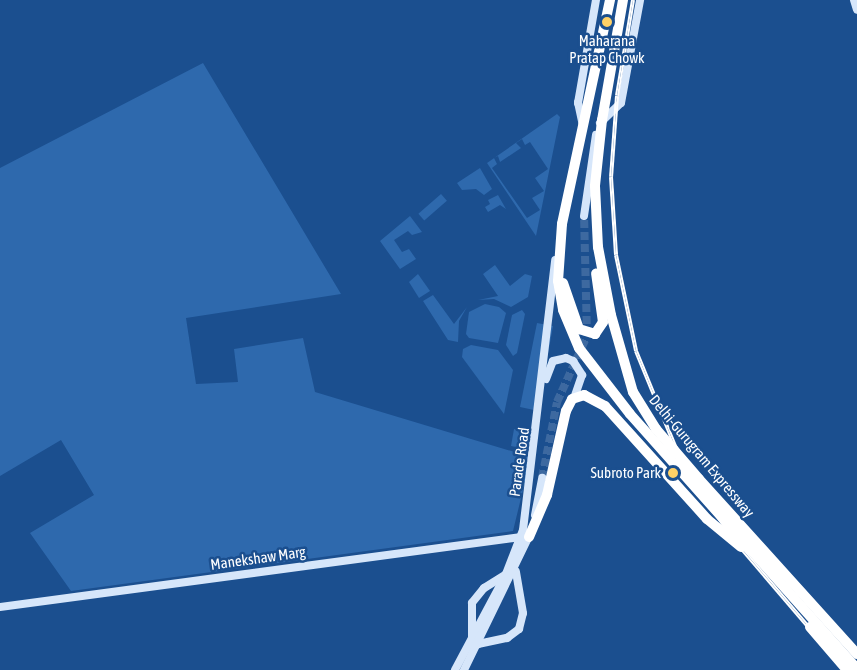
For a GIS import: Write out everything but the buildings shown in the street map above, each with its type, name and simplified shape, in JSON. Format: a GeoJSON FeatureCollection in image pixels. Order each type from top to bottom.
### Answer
{"type":"FeatureCollection","features":[{"type":"Feature","properties":{"kind":"highway"},"geometry":{"type":"LineString","coordinates":[[610,0],[560,244],[558,274],[579,329],[588,335],[598,332],[603,322],[594,254],[596,206],[602,120],[623,0]]}},
{"type":"Feature","properties":{"kind":"highway","name":"Delhi-Gurugram Expressway"},"geometry":{"type":"LineString","coordinates":[[596,206],[598,247],[611,315],[639,405],[699,479],[857,654]]}},
{"type":"Feature","properties":{"kind":"highway","name":"Delhi-Gurugram Expressway"},"geometry":{"type":"LineString","coordinates":[[558,274],[563,310],[579,348],[590,363],[630,414],[857,669]]}},
{"type":"Feature","properties":{"kind":"highway"},"geometry":{"type":"LineString","coordinates":[[525,537],[545,501],[561,427],[574,398],[588,396],[605,406],[707,519],[738,544],[848,670]]}},
{"type":"Feature","properties":{"kind":"street"},"geometry":{"type":"LineString","coordinates":[[583,126],[578,103],[596,0]]}},
{"type":"Feature","properties":{"kind":"street"},"geometry":{"type":"LineString","coordinates":[[584,216],[593,150],[602,120],[611,116],[621,103],[640,0]]}},
{"type":"Feature","properties":{"kind":"street"},"geometry":{"type":"LineString","coordinates":[[854,0],[857,10]]}},
{"type":"Feature","properties":{"kind":"street","name":"Parade Road"},"geometry":{"type":"LineString","coordinates":[[464,670],[475,641],[525,537],[551,286],[560,244]]}},
{"type":"Feature","properties":{"kind":"street"},"geometry":{"type":"LineString","coordinates":[[539,409],[548,368],[557,359],[570,359],[580,370],[574,398]]}},
{"type":"Feature","properties":{"kind":"street","name":"Parade Road"},"geometry":{"type":"LineString","coordinates":[[455,670],[475,641],[516,570],[542,478]]}},
{"type":"Feature","properties":{"kind":"street","name":"Manekshaw Marg"},"geometry":{"type":"LineString","coordinates":[[0,608],[525,537]]}},
{"type":"Feature","properties":{"kind":"street"},"geometry":{"type":"LineString","coordinates":[[506,574],[484,588],[472,603],[475,641],[507,638],[519,629],[523,613],[516,570]]}},
{"type":"Feature","properties":{"kind":"shaded area"},"geometry":{"type":"Polygon","coordinates":[[[203,63],[341,294],[186,318],[196,384],[238,382],[234,349],[303,338],[315,392],[531,457],[513,531],[71,591],[30,533],[94,495],[61,440],[0,476],[0,168],[203,63]]]}},
{"type":"Feature","properties":{"kind":"shaded area"},"geometry":{"type":"Polygon","coordinates":[[[557,114],[560,117],[536,236],[487,163],[494,158],[497,164],[492,168],[527,218],[540,210],[532,198],[544,191],[535,178],[548,169],[530,142],[525,145],[522,139],[518,142],[557,114]]]}},
{"type":"Feature","properties":{"kind":"shaded area"},"geometry":{"type":"Polygon","coordinates":[[[516,143],[521,148],[500,162],[498,156],[495,158],[516,143]]]}},
{"type":"Feature","properties":{"kind":"shaded area"},"geometry":{"type":"Polygon","coordinates":[[[480,168],[492,189],[484,195],[476,189],[462,190],[457,183],[480,168]]]}},
{"type":"Feature","properties":{"kind":"shaded area"},"geometry":{"type":"Polygon","coordinates":[[[441,194],[447,201],[424,220],[418,214],[441,194]]]}},
{"type":"Feature","properties":{"kind":"shaded area"},"geometry":{"type":"Polygon","coordinates":[[[498,195],[506,209],[500,205],[488,212],[485,207],[490,204],[488,200],[498,195]]]}},
{"type":"Feature","properties":{"kind":"shaded area"},"geometry":{"type":"Polygon","coordinates":[[[410,216],[422,232],[412,235],[408,231],[394,240],[402,252],[409,249],[416,259],[400,269],[380,241],[410,216]]]}},
{"type":"Feature","properties":{"kind":"shaded area"},"geometry":{"type":"Polygon","coordinates":[[[495,265],[510,286],[525,274],[532,276],[528,297],[511,307],[494,299],[478,300],[498,296],[483,274],[495,265]]]}},
{"type":"Feature","properties":{"kind":"shaded area"},"geometry":{"type":"Polygon","coordinates":[[[418,274],[430,291],[419,298],[409,282],[418,274]]]}},
{"type":"Feature","properties":{"kind":"shaded area"},"geometry":{"type":"Polygon","coordinates":[[[433,295],[454,324],[467,307],[459,321],[458,342],[448,340],[423,301],[433,295]]]}},
{"type":"Feature","properties":{"kind":"shaded area"},"geometry":{"type":"Polygon","coordinates":[[[485,304],[499,307],[506,313],[498,343],[469,338],[466,334],[469,312],[485,304]]]}},
{"type":"Feature","properties":{"kind":"shaded area"},"geometry":{"type":"Polygon","coordinates":[[[522,310],[525,314],[517,353],[513,356],[506,345],[512,315],[522,310]]]}},
{"type":"Feature","properties":{"kind":"shaded area"},"geometry":{"type":"Polygon","coordinates":[[[537,323],[553,326],[538,409],[534,410],[520,407],[537,323]]]}},
{"type":"Feature","properties":{"kind":"shaded area"},"geometry":{"type":"Polygon","coordinates":[[[471,345],[498,350],[513,370],[504,414],[462,357],[463,349],[471,345]]]}},
{"type":"Feature","properties":{"kind":"shaded area"},"geometry":{"type":"Polygon","coordinates":[[[514,429],[532,432],[532,450],[511,446],[514,429]]]}},
{"type":"Feature","properties":{"kind":"tunnel"},"geometry":{"type":"LineString","coordinates":[[542,478],[557,402],[587,336],[584,216]]}},
{"type":"Feature","properties":{"kind":"railway"},"geometry":{"type":"LineString","coordinates":[[633,0],[617,96],[611,177],[616,255],[636,351],[675,446],[701,492],[735,541],[845,670]]}},
{"type":"Feature","properties":{"kind":"place","name":"Maharana Pratap Chowk"},"geometry":{"type":"Point","coordinates":[607,22]}},
{"type":"Feature","properties":{"kind":"place","name":"Subroto Park"},"geometry":{"type":"Point","coordinates":[673,473]}}]}
